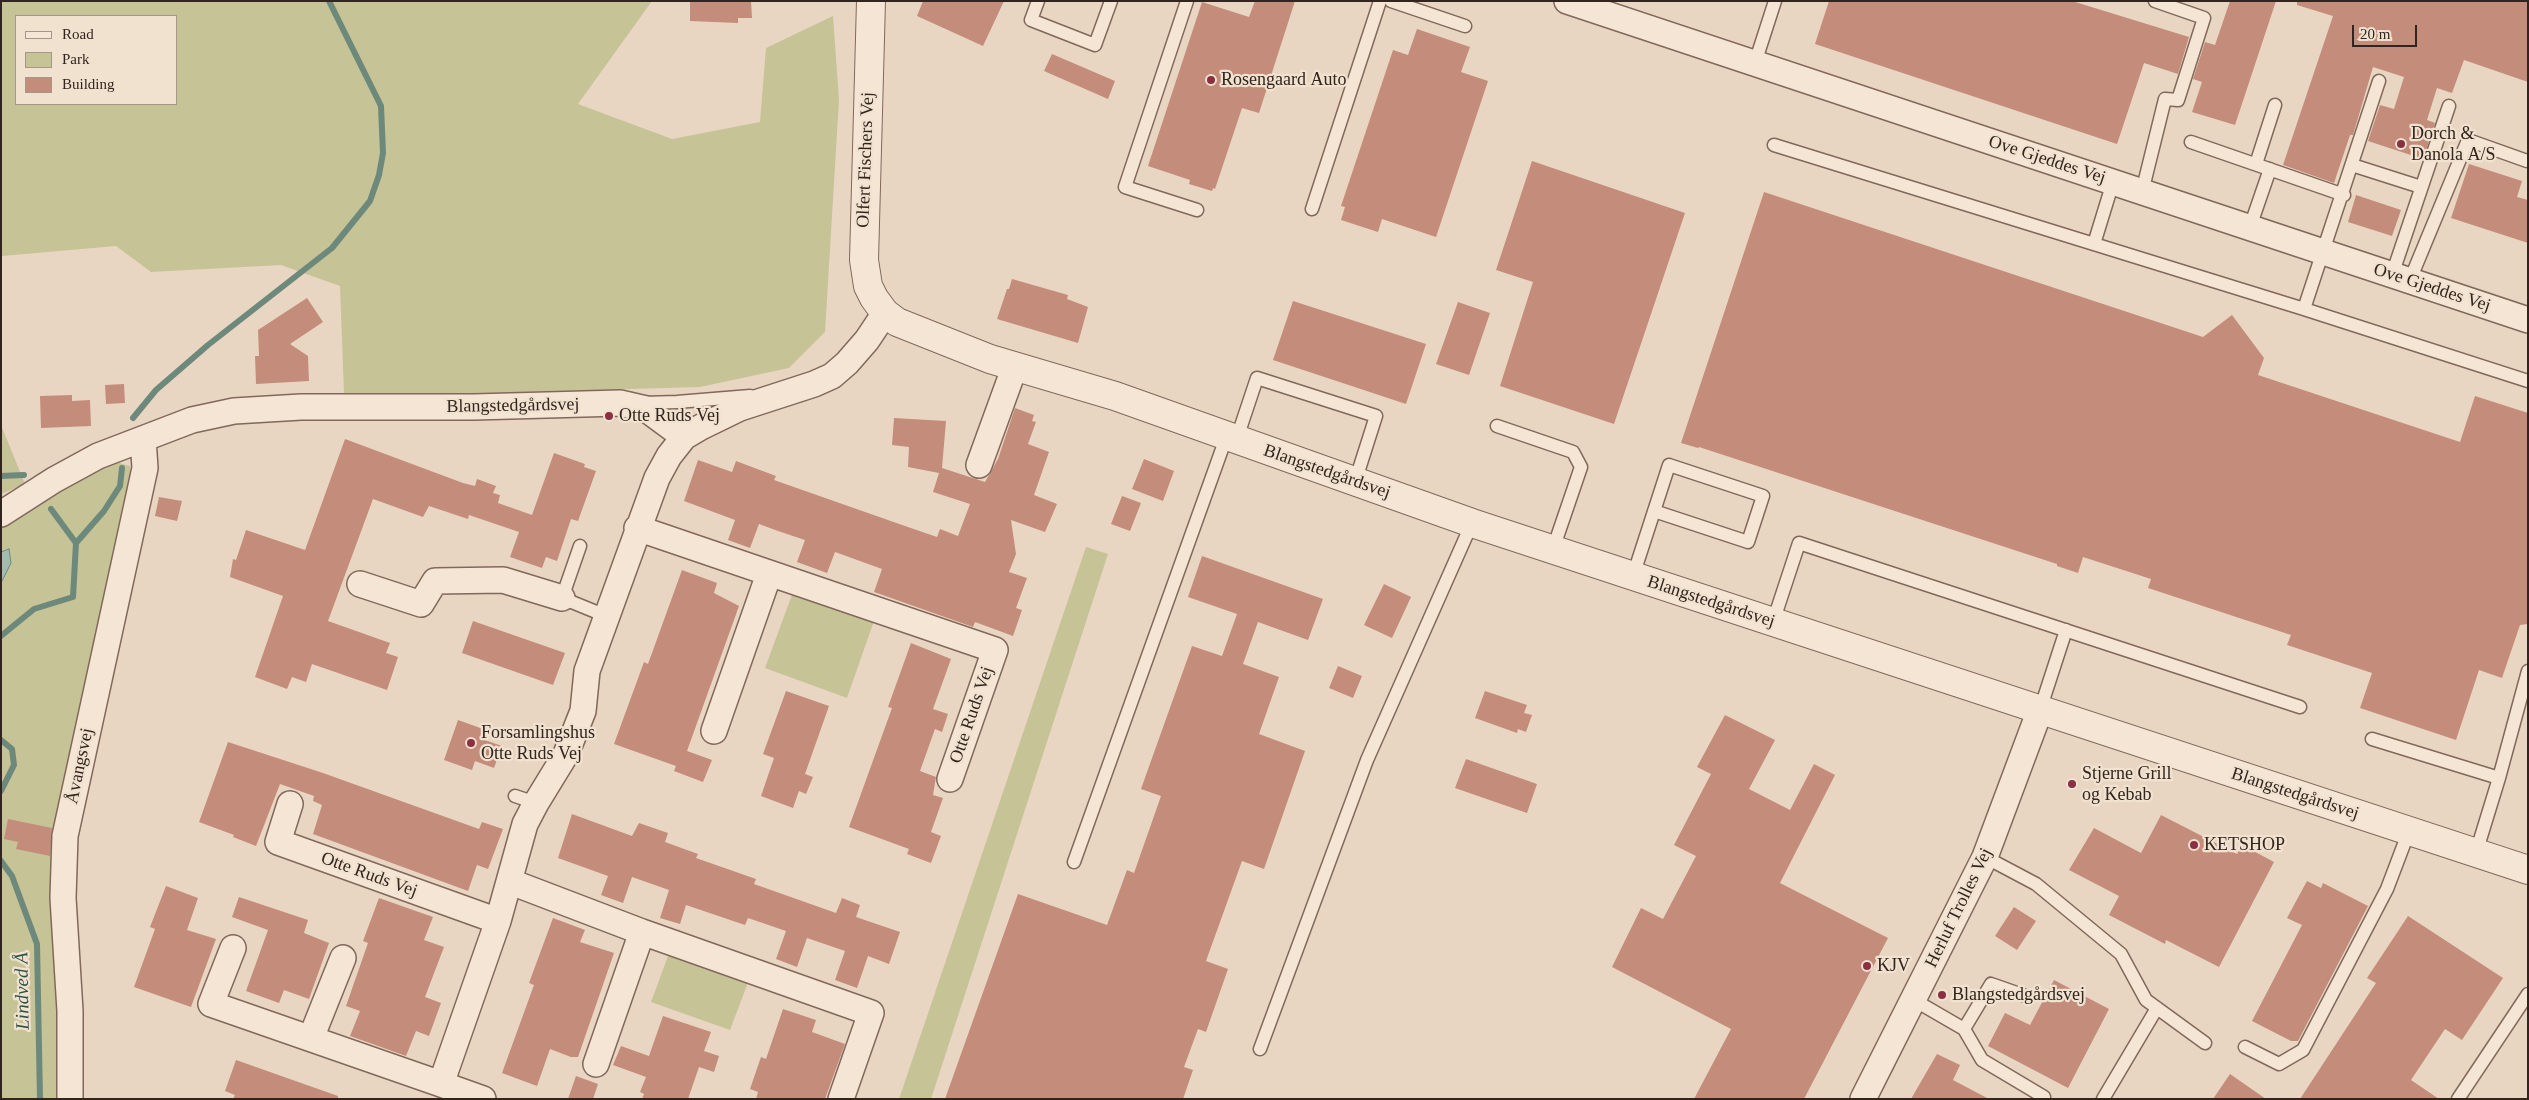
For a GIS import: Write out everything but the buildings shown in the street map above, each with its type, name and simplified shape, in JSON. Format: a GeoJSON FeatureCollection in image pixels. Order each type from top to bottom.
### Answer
{"type":"FeatureCollection","features":[{"type":"Feature","properties":{"kind":"street","name":"Olfert Fischers Vej"},"geometry":{"type":"LineString","coordinates":[[871,1],[864,260],[868,286],[885,313]]}},
{"type":"Feature","properties":{"kind":"street","name":"Ove Gjeddes Vej"},"geometry":{"type":"LineString","coordinates":[[1567,1],[2528,320]]}},
{"type":"Feature","properties":{"kind":"street","name":"Blangstedgårdsvej"},"geometry":{"type":"LineString","coordinates":[[885,313],[897,322],[941,340],[1015,366],[1115,396],[1231,439],[1472,523],[2528,870]]}},
{"type":"Feature","properties":{"kind":"street"},"geometry":{"type":"LineString","coordinates":[[441,1084],[510,882],[525,824],[525,799],[554,776],[570,746],[582,711],[587,671],[637,528],[657,478],[669,456],[684,437],[740,408],[787,391],[814,384],[832,376],[862,345],[885,313]]}},
{"type":"Feature","properties":{"kind":"street"},"geometry":{"type":"LineString","coordinates":[[978,465],[1015,366]]}},
{"type":"Feature","properties":{"kind":"street","name":"Blangstedgårdsvej"},"geometry":{"type":"LineString","coordinates":[[7,511],[54,480],[98,456],[211,414],[247,409],[356,407],[474,408],[620,403],[646,409],[684,437]]}},
{"type":"Feature","properties":{"kind":"street","name":"Åvangsvej"},"geometry":{"type":"LineString","coordinates":[[70,1099],[70,1011],[63,898],[65,836],[145,468],[143,439]]}},
{"type":"Feature","properties":{"kind":"street","name":"Otte Ruds Vej"},"geometry":{"type":"LineString","coordinates":[[637,528],[995,650],[950,779]]}},
{"type":"Feature","properties":{"kind":"street"},"geometry":{"type":"LineString","coordinates":[[714,731],[769,574]]}},
{"type":"Feature","properties":{"kind":"street"},"geometry":{"type":"LineString","coordinates":[[360,584],[421,604],[435,581],[503,580],[562,598]]}},
{"type":"Feature","properties":{"kind":"street","name":"Herluf Trolles Vej"},"geometry":{"type":"LineString","coordinates":[[1863,1099],[1985,857],[2040,710]]}},
{"type":"Feature","properties":{"kind":"street","name":"Otte Ruds Vej"},"geometry":{"type":"LineString","coordinates":[[290,804],[278,842],[498,921]]}},
{"type":"Feature","properties":{"kind":"street"},"geometry":{"type":"LineString","coordinates":[[510,882],[642,932],[871,1013],[841,1099]]}},
{"type":"Feature","properties":{"kind":"street"},"geometry":{"type":"LineString","coordinates":[[596,1064],[642,932]]}},
{"type":"Feature","properties":{"kind":"street"},"geometry":{"type":"LineString","coordinates":[[233,948],[211,1004],[483,1099]]}},
{"type":"Feature","properties":{"kind":"street"},"geometry":{"type":"LineString","coordinates":[[312,1038],[343,958]]}},
{"type":"Feature","properties":{"kind":"lane"},"geometry":{"type":"LineString","coordinates":[[1038,1],[1031,20],[1095,46],[1111,1]]}},
{"type":"Feature","properties":{"kind":"lane"},"geometry":{"type":"LineString","coordinates":[[1188,1],[1125,187],[1197,210]]}},
{"type":"Feature","properties":{"kind":"lane"},"geometry":{"type":"LineString","coordinates":[[1312,209],[1380,1]]}},
{"type":"Feature","properties":{"kind":"lane"},"geometry":{"type":"LineString","coordinates":[[1391,1],[1465,26]]}},
{"type":"Feature","properties":{"kind":"lane"},"geometry":{"type":"LineString","coordinates":[[1755,64],[1775,1]]}},
{"type":"Feature","properties":{"kind":"lane"},"geometry":{"type":"LineString","coordinates":[[2142,192],[2165,99],[2178,100],[2204,18],[2155,1]]}},
{"type":"Feature","properties":{"kind":"lane"},"geometry":{"type":"LineString","coordinates":[[2304,309],[2344,194],[2380,81]]}},
{"type":"Feature","properties":{"kind":"lane"},"geometry":{"type":"LineString","coordinates":[[2256,164],[2275,105]]}},
{"type":"Feature","properties":{"kind":"lane"},"geometry":{"type":"LineString","coordinates":[[2401,278],[2422,187],[2450,106]]}},
{"type":"Feature","properties":{"kind":"lane"},"geometry":{"type":"LineString","coordinates":[[2401,278],[2468,140],[2527,161]]}},
{"type":"Feature","properties":{"kind":"lane"},"geometry":{"type":"LineString","coordinates":[[2191,142],[2344,194]]}},
{"type":"Feature","properties":{"kind":"lane"},"geometry":{"type":"LineString","coordinates":[[1774,145],[2304,309],[2528,381]]}},
{"type":"Feature","properties":{"kind":"lane"},"geometry":{"type":"LineString","coordinates":[[2352,165],[2422,187]]}},
{"type":"Feature","properties":{"kind":"lane"},"geometry":{"type":"LineString","coordinates":[[2250,227],[2270,169]]}},
{"type":"Feature","properties":{"kind":"lane"},"geometry":{"type":"LineString","coordinates":[[2094,244],[2113,182]]}},
{"type":"Feature","properties":{"kind":"lane"},"geometry":{"type":"LineString","coordinates":[[1074,862],[1231,439],[1257,378],[1376,416],[1355,482]]}},
{"type":"Feature","properties":{"kind":"lane"},"geometry":{"type":"LineString","coordinates":[[620,403],[678,402],[787,391]]}},
{"type":"Feature","properties":{"kind":"lane"},"geometry":{"type":"LineString","coordinates":[[1497,426],[1573,452],[1581,467],[1553,549]]}},
{"type":"Feature","properties":{"kind":"lane"},"geometry":{"type":"LineString","coordinates":[[1633,576],[1654,511],[1669,465],[1763,496],[1748,542],[1654,511]]}},
{"type":"Feature","properties":{"kind":"lane"},"geometry":{"type":"LineString","coordinates":[[1260,1049],[1366,760],[1472,523]]}},
{"type":"Feature","properties":{"kind":"lane"},"geometry":{"type":"LineString","coordinates":[[1773,622],[1799,542],[2300,707]]}},
{"type":"Feature","properties":{"kind":"lane"},"geometry":{"type":"LineString","coordinates":[[580,546],[562,598],[606,616]]}},
{"type":"Feature","properties":{"kind":"lane"},"geometry":{"type":"LineString","coordinates":[[2040,710],[2066,630]]}},
{"type":"Feature","properties":{"kind":"lane"},"geometry":{"type":"LineString","coordinates":[[2476,853],[2499,778],[2528,671]]}},
{"type":"Feature","properties":{"kind":"lane"},"geometry":{"type":"LineString","coordinates":[[2372,739],[2499,778]]}},
{"type":"Feature","properties":{"kind":"lane"},"geometry":{"type":"LineString","coordinates":[[2245,1047],[2279,1064],[2303,1050],[2387,889],[2409,831]]}},
{"type":"Feature","properties":{"kind":"lane"},"geometry":{"type":"LineString","coordinates":[[1985,857],[2036,884],[2121,954],[2146,1000],[2205,1043]]}},
{"type":"Feature","properties":{"kind":"lane"},"geometry":{"type":"LineString","coordinates":[[1964,1029],[1992,984],[2028,997]]}},
{"type":"Feature","properties":{"kind":"lane"},"geometry":{"type":"LineString","coordinates":[[2458,1099],[2528,994]]}},
{"type":"Feature","properties":{"kind":"lane"},"geometry":{"type":"LineString","coordinates":[[1914,1000],[1964,1029],[1982,1060],[2044,1097]]}},
{"type":"Feature","properties":{"kind":"lane"},"geometry":{"type":"LineString","coordinates":[[2103,1099],[2157,1008]]}},
{"type":"Feature","properties":{"kind":"green space"},"geometry":{"type":"Polygon","coordinates":[[[1,1],[652,1],[578,104],[672,139],[760,122],[766,48],[833,16],[839,100],[825,332],[789,368],[700,387],[458,394],[344,393],[340,286],[281,265],[151,272],[116,246],[2,256],[1,258],[1,1]]]}},
{"type":"Feature","properties":{"kind":"green space"},"geometry":{"type":"Polygon","coordinates":[[[1,425],[25,484],[1,494],[1,425]]]}},
{"type":"Feature","properties":{"kind":"green space"},"geometry":{"type":"Polygon","coordinates":[[[112,461],[130,466],[130,477],[60,839],[60,1099],[1,1099],[1,583],[11,562],[9,549],[1,552],[1,522],[17,516],[112,461]]]}},
{"type":"Feature","properties":{"kind":"green space"},"geometry":{"type":"Polygon","coordinates":[[[1086,547],[1108,554],[931,1099],[899,1099],[1086,547]]]}},
{"type":"Feature","properties":{"kind":"green space"},"geometry":{"type":"Polygon","coordinates":[[[793,592],[874,621],[847,698],[765,668],[793,592]]]}},
{"type":"Feature","properties":{"kind":"green space"},"geometry":{"type":"Polygon","coordinates":[[[671,948],[750,977],[730,1030],[651,1002],[671,948]]]}},
{"type":"Feature","properties":{"kind":"shaded area"},"geometry":{"type":"Polygon","coordinates":[[[9,549],[11,563],[1,583],[1,552],[9,549]]]}},
{"type":"Feature","properties":{"kind":"waterway"},"geometry":{"type":"LineString","coordinates":[[133,418],[156,390],[208,345],[332,248],[370,201],[379,175],[383,153],[381,106],[329,1]]}},
{"type":"Feature","properties":{"kind":"waterway"},"geometry":{"type":"LineString","coordinates":[[76,543],[104,511],[120,486],[122,468]]}},
{"type":"Feature","properties":{"kind":"waterway","name":"Lindved Å"},"geometry":{"type":"LineString","coordinates":[[1,476],[24,475]]}},
{"type":"Feature","properties":{"kind":"waterway","name":"Lindved Å"},"geometry":{"type":"LineString","coordinates":[[1,636],[34,609],[73,597],[76,543],[51,509]]}},
{"type":"Feature","properties":{"kind":"waterway","name":"Lindved Å"},"geometry":{"type":"LineString","coordinates":[[1,740],[12,749],[14,765],[1,791]]}},
{"type":"Feature","properties":{"kind":"waterway","name":"Lindved Å"},"geometry":{"type":"LineString","coordinates":[[1,861],[12,876],[37,944],[40,1099]]}},
{"type":"Feature","properties":{"kind":"place","name":"Rosengaard Auto"},"geometry":{"type":"Point","coordinates":[1211,80]}},
{"type":"Feature","properties":{"kind":"place","name":"Dorch & Danola A/S"},"geometry":{"type":"Point","coordinates":[2401,144]}},
{"type":"Feature","properties":{"kind":"place","name":"Otte Ruds Vej"},"geometry":{"type":"Point","coordinates":[609,416]}},
{"type":"Feature","properties":{"kind":"place","name":"Forsamlingshus Otte Ruds Vej"},"geometry":{"type":"Point","coordinates":[471,743]}},
{"type":"Feature","properties":{"kind":"place","name":"Stjerne Grill og Kebab"},"geometry":{"type":"Point","coordinates":[2072,784]}},
{"type":"Feature","properties":{"kind":"place","name":"KETSHOP"},"geometry":{"type":"Point","coordinates":[2194,845]}},
{"type":"Feature","properties":{"kind":"place","name":"KJV"},"geometry":{"type":"Point","coordinates":[1867,966]}},
{"type":"Feature","properties":{"kind":"place","name":"Blangstedgårdsvej"},"geometry":{"type":"Point","coordinates":[1942,995]}}]}
